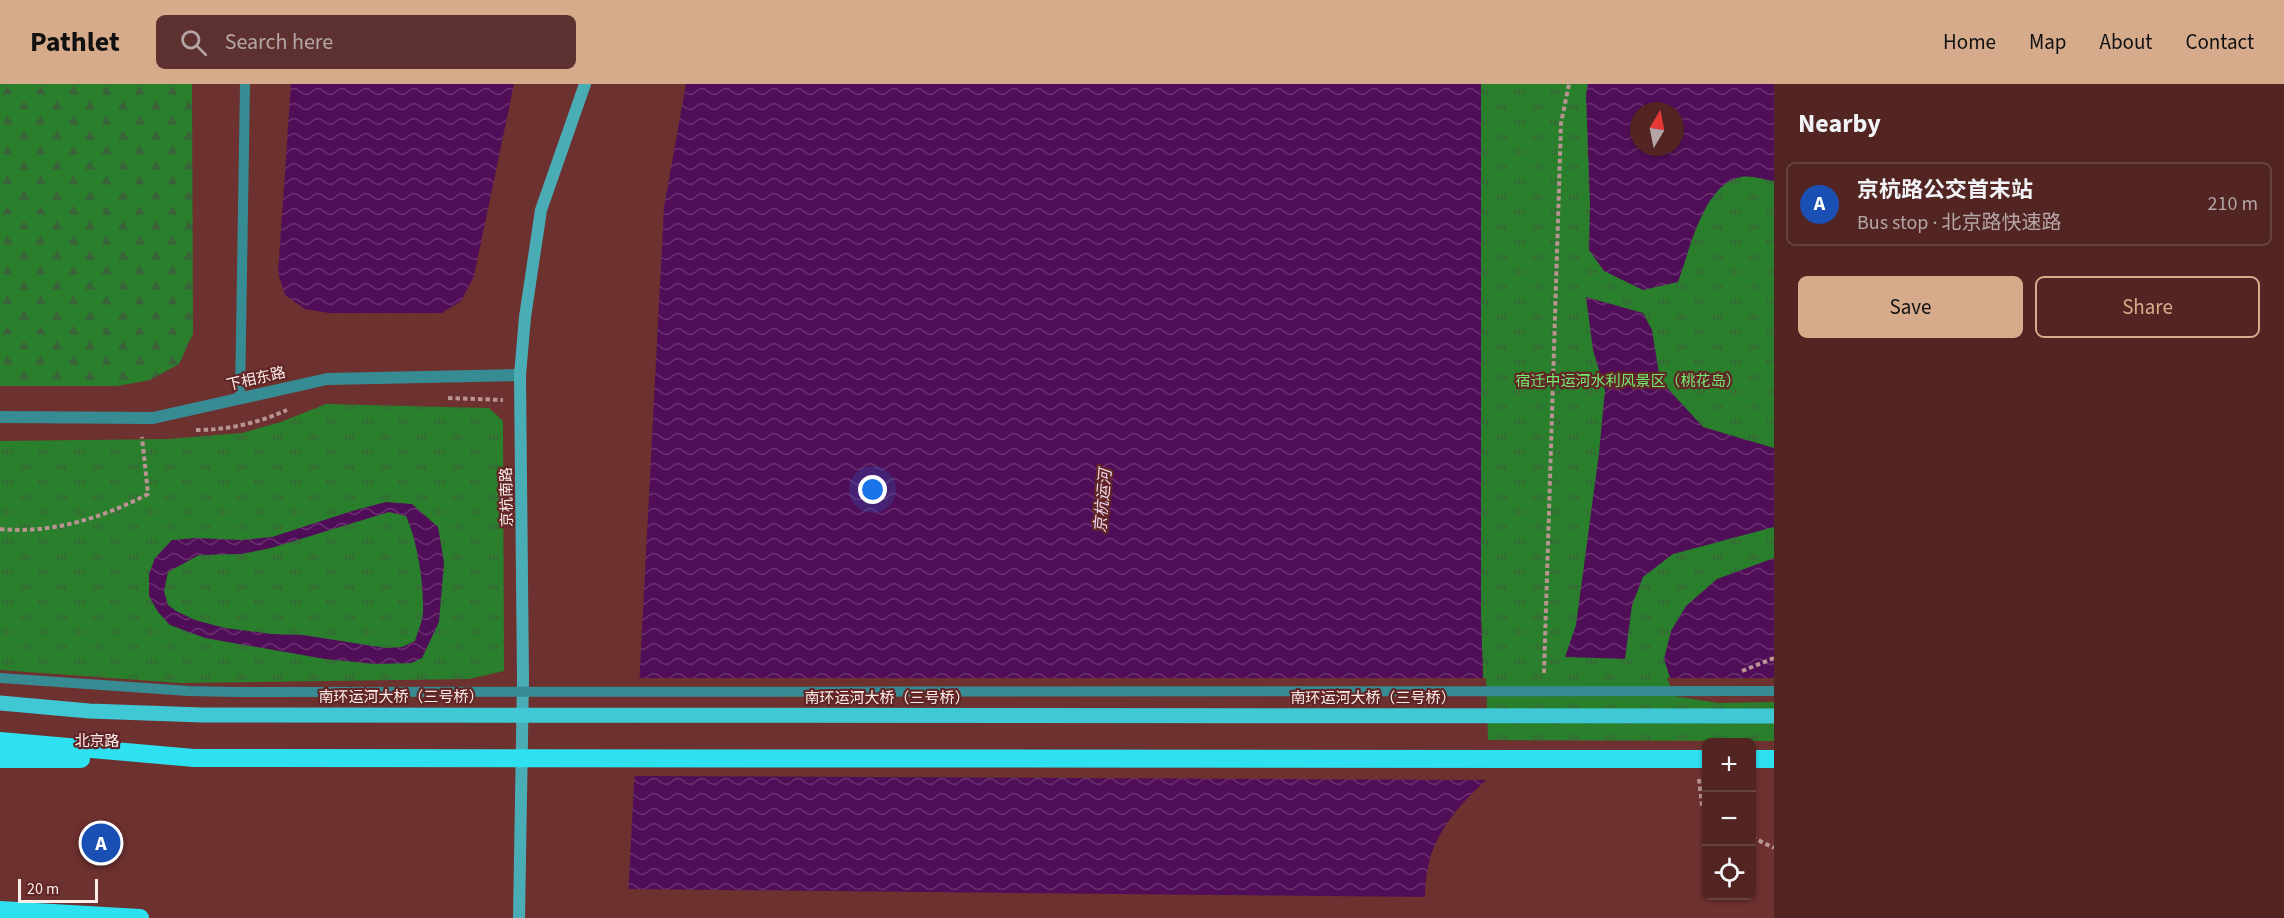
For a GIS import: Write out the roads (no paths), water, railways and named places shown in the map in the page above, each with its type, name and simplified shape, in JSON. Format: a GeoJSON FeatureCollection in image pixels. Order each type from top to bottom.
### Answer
{"type":"FeatureCollection","features":[{"type":"Feature","properties":{"kind":"highway"},"geometry":{"type":"LineString","coordinates":[[0,741],[194,758],[1702,765]]}},
{"type":"Feature","properties":{"kind":"highway","name":"北京路"},"geometry":{"type":"LineString","coordinates":[[0,759],[194,758]]}},
{"type":"Feature","properties":{"kind":"highway"},"geometry":{"type":"LineString","coordinates":[[1756,759],[1774,759]]}},
{"type":"Feature","properties":{"kind":"highway"},"geometry":{"type":"LineString","coordinates":[[0,910],[140,918]]}},
{"type":"Feature","properties":{"kind":"main road","name":"南环运河大桥（三号桥）"},"geometry":{"type":"LineString","coordinates":[[0,703],[89,711],[202,715],[1774,716]]}},
{"type":"Feature","properties":{"kind":"street","name":"京杭南路"},"geometry":{"type":"LineString","coordinates":[[519,918],[523,679],[520,375],[525,317],[541,210],[585,84]]}},
{"type":"Feature","properties":{"kind":"street","name":"下相东路"},"geometry":{"type":"LineString","coordinates":[[0,417],[153,418],[327,379],[520,375]]}},
{"type":"Feature","properties":{"kind":"lane"},"geometry":{"type":"LineString","coordinates":[[240,398],[244,84]]}},
{"type":"Feature","properties":{"kind":"lane"},"geometry":{"type":"LineString","coordinates":[[0,678],[235,692],[1774,691]]}},
{"type":"Feature","properties":{"kind":"water"},"geometry":{"type":"Polygon","coordinates":[[[291,84],[514,84],[474,276],[461,301],[442,313],[329,313],[305,309],[285,295],[278,273],[291,84]]]}},
{"type":"Feature","properties":{"kind":"water","name":"京杭运河"},"geometry":{"type":"Polygon","coordinates":[[[686,84],[1481,84],[1481,615],[1485,740],[1495,772],[1463,803],[1438,839],[1428,867],[1424,910],[627,918],[664,207],[686,84]]]}},
{"type":"Feature","properties":{"kind":"water"},"geometry":{"type":"Polygon","coordinates":[[[1588,84],[1774,84],[1774,181],[1741,177],[1728,182],[1717,192],[1700,220],[1678,282],[1643,290],[1604,271],[1589,250],[1590,205],[1586,94],[1588,84]]]}},
{"type":"Feature","properties":{"kind":"water"},"geometry":{"type":"Polygon","coordinates":[[[1586,297],[1643,313],[1652,330],[1660,380],[1703,427],[1774,448],[1774,527],[1673,554],[1643,577],[1632,605],[1625,659],[1565,657],[1576,625],[1605,390],[1593,350],[1586,297]]]}},
{"type":"Feature","properties":{"kind":"water"},"geometry":{"type":"Polygon","coordinates":[[[386,502],[412,504],[438,527],[444,562],[439,622],[422,658],[411,663],[376,664],[325,659],[205,638],[170,625],[158,612],[149,596],[149,574],[155,558],[172,540],[196,538],[242,540],[272,537],[386,502]],[[389,512],[271,548],[242,554],[199,555],[168,572],[164,591],[168,605],[195,620],[225,628],[303,635],[386,648],[402,647],[415,641],[423,614],[419,564],[414,538],[406,516],[389,512]]]}},
{"type":"Feature","properties":{"kind":"water"},"geometry":{"type":"Polygon","coordinates":[[[1774,558],[1774,699],[1675,694],[1664,659],[1671,631],[1686,606],[1717,579],[1774,558]]]}},
{"type":"Feature","properties":{"kind":"place","name":"京杭路公交首末站"},"geometry":{"type":"Point","coordinates":[101,843]}},
{"type":"Feature","properties":{"kind":"park label","name":"宿迁中运河水利风景区（桃花岛）"},"geometry":{"type":"Point","coordinates":[1628,381]}}]}
